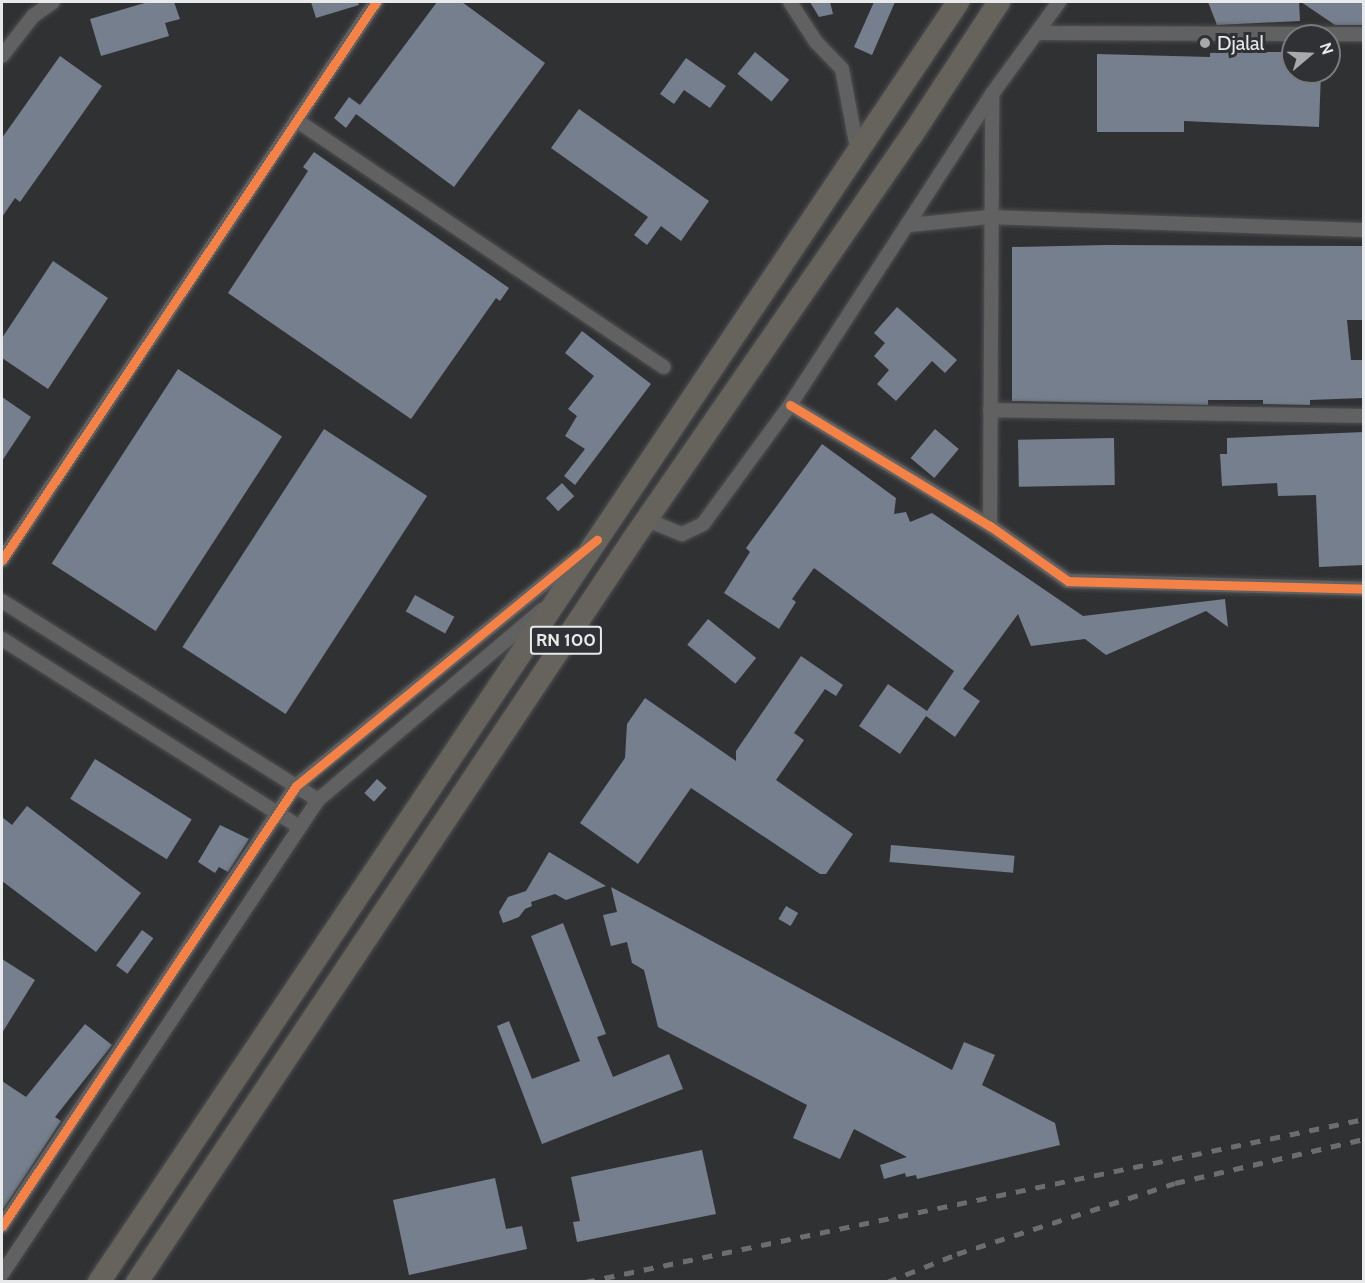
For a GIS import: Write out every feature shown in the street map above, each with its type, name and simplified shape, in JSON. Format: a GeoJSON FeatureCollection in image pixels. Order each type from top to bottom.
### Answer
{"type":"FeatureCollection","features":[{"type":"Feature","properties":{"kind":"highway","name":"RN 100"},"geometry":{"type":"LineString","coordinates":[[99,1281],[958,2]]}},
{"type":"Feature","properties":{"kind":"highway","name":"RN 100"},"geometry":{"type":"LineString","coordinates":[[137,1281],[647,520],[890,169],[999,2]]}},
{"type":"Feature","properties":{"kind":"street"},"geometry":{"type":"LineString","coordinates":[[2,56],[33,16],[53,2]]}},
{"type":"Feature","properties":{"kind":"street"},"geometry":{"type":"LineString","coordinates":[[2,560],[376,2]]}},
{"type":"Feature","properties":{"kind":"street"},"geometry":{"type":"LineString","coordinates":[[790,2],[816,42],[842,69],[858,154]]}},
{"type":"Feature","properties":{"kind":"street"},"geometry":{"type":"LineString","coordinates":[[647,520],[682,534],[703,524],[790,405],[910,225],[992,94],[1059,2]]}},
{"type":"Feature","properties":{"kind":"street"},"geometry":{"type":"LineString","coordinates":[[1037,33],[1364,34]]}},
{"type":"Feature","properties":{"kind":"street"},"geometry":{"type":"LineString","coordinates":[[990,526],[989,217],[992,94]]}},
{"type":"Feature","properties":{"kind":"street"},"geometry":{"type":"LineString","coordinates":[[296,120],[664,366]]}},
{"type":"Feature","properties":{"kind":"street"},"geometry":{"type":"LineString","coordinates":[[910,225],[989,217],[1364,230]]}},
{"type":"Feature","properties":{"kind":"street"},"geometry":{"type":"LineString","coordinates":[[790,405],[990,526],[1068,581],[1364,589]]}},
{"type":"Feature","properties":{"kind":"street"},"geometry":{"type":"LineString","coordinates":[[990,410],[1364,416]]}},
{"type":"Feature","properties":{"kind":"street"},"geometry":{"type":"LineString","coordinates":[[2,1226],[296,786],[597,540]]}},
{"type":"Feature","properties":{"kind":"street"},"geometry":{"type":"LineString","coordinates":[[2,1274],[318,800],[561,594]]}},
{"type":"Feature","properties":{"kind":"street"},"geometry":{"type":"LineString","coordinates":[[2,601],[318,800]]}},
{"type":"Feature","properties":{"kind":"street"},"geometry":{"type":"LineString","coordinates":[[2,639],[299,826]]}},
{"type":"Feature","properties":{"kind":"building"},"geometry":{"type":"Polygon","coordinates":[[[148,2],[174,2],[180,19],[165,23],[169,36],[101,56],[90,19],[148,2]]]}},
{"type":"Feature","properties":{"kind":"building"},"geometry":{"type":"Polygon","coordinates":[[[311,2],[358,2],[359,5],[316,18],[311,2]]]}},
{"type":"Feature","properties":{"kind":"building"},"geometry":{"type":"Polygon","coordinates":[[[437,2],[462,2],[545,63],[454,187],[356,114],[346,128],[334,118],[349,97],[360,105],[437,2]]]}},
{"type":"Feature","properties":{"kind":"building"},"geometry":{"type":"Polygon","coordinates":[[[810,2],[830,2],[833,14],[819,17],[810,2]]]}},
{"type":"Feature","properties":{"kind":"building"},"geometry":{"type":"Polygon","coordinates":[[[874,2],[895,2],[872,55],[854,47],[874,2]]]}},
{"type":"Feature","properties":{"kind":"building"},"geometry":{"type":"Polygon","coordinates":[[[1208,2],[1299,2],[1300,21],[1217,25],[1208,2]]]}},
{"type":"Feature","properties":{"kind":"building"},"geometry":{"type":"Polygon","coordinates":[[[1301,2],[1364,2],[1364,25],[1334,24],[1301,2]]]}},
{"type":"Feature","properties":{"kind":"building"},"geometry":{"type":"Polygon","coordinates":[[[755,52],[789,80],[772,101],[737,74],[755,52]]]}},
{"type":"Feature","properties":{"kind":"building"},"geometry":{"type":"Polygon","coordinates":[[[1281,52],[1281,84],[1321,84],[1319,127],[1184,121],[1184,132],[1097,132],[1097,54],[1210,57],[1210,53],[1281,52]]]}},
{"type":"Feature","properties":{"kind":"building"},"geometry":{"type":"Polygon","coordinates":[[[60,56],[102,86],[20,202],[15,198],[2,217],[2,138],[60,56]]]}},
{"type":"Feature","properties":{"kind":"building"},"geometry":{"type":"Polygon","coordinates":[[[686,58],[726,86],[710,108],[684,90],[674,104],[660,94],[686,58]]]}},
{"type":"Feature","properties":{"kind":"building"},"geometry":{"type":"Polygon","coordinates":[[[579,109],[709,201],[681,241],[661,226],[647,245],[634,235],[648,217],[551,148],[579,109]]]}},
{"type":"Feature","properties":{"kind":"building"},"geometry":{"type":"Polygon","coordinates":[[[314,152],[509,288],[500,301],[496,298],[411,419],[228,293],[308,171],[303,167],[314,152]]]}},
{"type":"Feature","properties":{"kind":"building"},"geometry":{"type":"Polygon","coordinates":[[[1362,246],[1363,320],[1347,320],[1351,360],[1362,360],[1363,398],[1310,400],[1310,405],[1263,404],[1263,400],[1208,400],[1208,405],[1012,401],[1012,247],[1362,246]]]}},
{"type":"Feature","properties":{"kind":"building"},"geometry":{"type":"Polygon","coordinates":[[[53,261],[108,298],[48,389],[2,358],[2,338],[53,261]]]}},
{"type":"Feature","properties":{"kind":"building"},"geometry":{"type":"Polygon","coordinates":[[[897,307],[957,360],[945,373],[932,361],[896,401],[877,384],[889,370],[874,356],[885,343],[874,333],[897,307]]]}},
{"type":"Feature","properties":{"kind":"building"},"geometry":{"type":"Polygon","coordinates":[[[582,331],[651,384],[575,485],[564,476],[585,449],[565,436],[577,416],[568,409],[594,376],[565,353],[582,331]]]}},
{"type":"Feature","properties":{"kind":"building"},"geometry":{"type":"Polygon","coordinates":[[[178,369],[282,437],[156,631],[52,564],[178,369]]]}},
{"type":"Feature","properties":{"kind":"building"},"geometry":{"type":"Polygon","coordinates":[[[2,397],[31,417],[2,461],[2,397]]]}},
{"type":"Feature","properties":{"kind":"building"},"geometry":{"type":"Polygon","coordinates":[[[324,429],[427,496],[286,714],[182,647],[324,429]]]}},
{"type":"Feature","properties":{"kind":"building"},"geometry":{"type":"Polygon","coordinates":[[[935,429],[959,449],[934,478],[911,458],[935,429]]]}},
{"type":"Feature","properties":{"kind":"building"},"geometry":{"type":"Polygon","coordinates":[[[1364,432],[1364,565],[1319,567],[1316,495],[1278,496],[1277,483],[1222,486],[1220,454],[1227,454],[1227,438],[1364,432]]]}},
{"type":"Feature","properties":{"kind":"building"},"geometry":{"type":"Polygon","coordinates":[[[1114,438],[1115,485],[1019,487],[1018,440],[1114,438]]]}},
{"type":"Feature","properties":{"kind":"building"},"geometry":{"type":"Polygon","coordinates":[[[822,444],[896,498],[894,514],[906,512],[910,522],[932,513],[1083,616],[1225,599],[1228,627],[1206,611],[1106,655],[1085,639],[1031,646],[1018,614],[963,689],[980,701],[955,737],[926,716],[900,754],[859,726],[888,684],[927,711],[954,671],[814,568],[792,599],[796,602],[779,629],[724,593],[750,552],[746,548],[822,444]]]}},
{"type":"Feature","properties":{"kind":"building"},"geometry":{"type":"Polygon","coordinates":[[[562,483],[574,496],[558,511],[546,498],[562,483]]]}},
{"type":"Feature","properties":{"kind":"building"},"geometry":{"type":"Polygon","coordinates":[[[415,595],[454,617],[445,633],[406,612],[415,595]]]}},
{"type":"Feature","properties":{"kind":"building"},"geometry":{"type":"Polygon","coordinates":[[[708,619],[756,658],[735,684],[687,645],[708,619]]]}},
{"type":"Feature","properties":{"kind":"building"},"geometry":{"type":"Polygon","coordinates":[[[801,656],[843,685],[836,696],[825,689],[794,733],[804,740],[776,780],[853,834],[826,874],[820,874],[691,788],[638,864],[580,823],[625,758],[627,724],[645,698],[736,761],[736,751],[801,656]]]}},
{"type":"Feature","properties":{"kind":"building"},"geometry":{"type":"Polygon","coordinates":[[[95,759],[192,819],[167,859],[70,799],[95,759]]]}},
{"type":"Feature","properties":{"kind":"building"},"geometry":{"type":"Polygon","coordinates":[[[377,779],[387,788],[374,802],[364,793],[377,779]]]}},
{"type":"Feature","properties":{"kind":"building"},"geometry":{"type":"Polygon","coordinates":[[[27,806],[141,893],[96,952],[2,881],[2,817],[12,825],[27,806]]]}},
{"type":"Feature","properties":{"kind":"building"},"geometry":{"type":"Polygon","coordinates":[[[220,825],[249,839],[228,872],[219,867],[215,873],[198,862],[220,825]]]}},
{"type":"Feature","properties":{"kind":"building"},"geometry":{"type":"Polygon","coordinates":[[[891,845],[1015,856],[1013,873],[890,862],[891,845]]]}},
{"type":"Feature","properties":{"kind":"building"},"geometry":{"type":"Polygon","coordinates":[[[549,852],[606,886],[566,900],[555,894],[531,902],[532,906],[525,909],[519,917],[503,923],[499,912],[508,897],[526,891],[549,852]]]}},
{"type":"Feature","properties":{"kind":"building"},"geometry":{"type":"Polygon","coordinates":[[[611,887],[952,1070],[964,1042],[995,1055],[982,1085],[1055,1123],[1060,1145],[917,1179],[916,1175],[906,1177],[905,1173],[884,1179],[880,1165],[907,1157],[854,1129],[840,1159],[793,1138],[807,1105],[658,1027],[644,970],[632,963],[627,942],[611,946],[603,915],[617,912],[611,887]]]}},
{"type":"Feature","properties":{"kind":"building"},"geometry":{"type":"Polygon","coordinates":[[[786,906],[798,913],[791,926],[778,919],[786,906]]]}},
{"type":"Feature","properties":{"kind":"building"},"geometry":{"type":"Polygon","coordinates":[[[563,923],[606,1034],[597,1037],[613,1077],[669,1054],[683,1089],[542,1144],[497,1026],[509,1021],[532,1079],[580,1061],[531,936],[563,923]]]}},
{"type":"Feature","properties":{"kind":"building"},"geometry":{"type":"Polygon","coordinates":[[[142,930],[153,938],[127,974],[116,966],[142,930]]]}},
{"type":"Feature","properties":{"kind":"building"},"geometry":{"type":"Polygon","coordinates":[[[2,959],[35,980],[2,1033],[2,959]]]}},
{"type":"Feature","properties":{"kind":"building"},"geometry":{"type":"Polygon","coordinates":[[[85,1024],[112,1045],[55,1117],[61,1121],[2,1211],[2,1081],[26,1097],[85,1024]]]}},
{"type":"Feature","properties":{"kind":"building"},"geometry":{"type":"Polygon","coordinates":[[[702,1150],[716,1214],[577,1242],[573,1222],[580,1221],[571,1177],[702,1150]]]}},
{"type":"Feature","properties":{"kind":"building"},"geometry":{"type":"Polygon","coordinates":[[[495,1178],[506,1229],[522,1226],[527,1249],[409,1275],[393,1200],[495,1178]]]}},
{"type":"Feature","properties":{"kind":"railway"},"geometry":{"type":"LineString","coordinates":[[585,1282],[1364,1119]]}},
{"type":"Feature","properties":{"kind":"railway"},"geometry":{"type":"LineString","coordinates":[[887,1282],[957,1254],[1175,1183],[1364,1139]]}},
{"type":"Feature","properties":{"kind":"cycle path"},"geometry":{"type":"LineString","coordinates":[[2,560],[376,2]]}},
{"type":"Feature","properties":{"kind":"cycle path"},"geometry":{"type":"LineString","coordinates":[[790,405],[990,526],[1068,581],[1364,589]]}},
{"type":"Feature","properties":{"kind":"cycle path"},"geometry":{"type":"LineString","coordinates":[[2,1226],[296,786],[597,540]]}},
{"type":"Feature","properties":{"kind":"place","name":"Djalal"},"geometry":{"type":"Point","coordinates":[1205,43]}}]}
